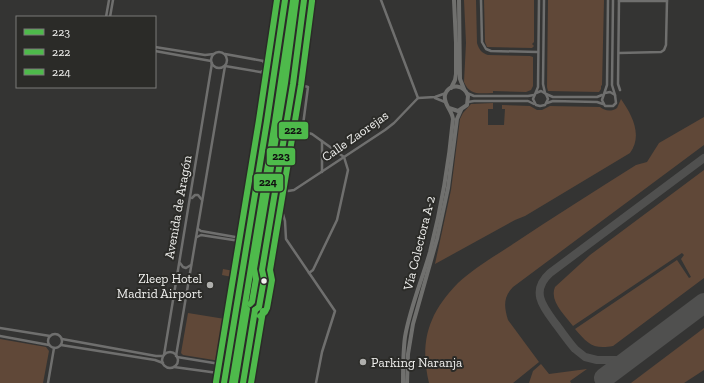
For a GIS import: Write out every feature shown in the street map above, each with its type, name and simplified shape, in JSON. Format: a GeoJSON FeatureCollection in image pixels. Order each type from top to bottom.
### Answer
{"type":"FeatureCollection","features":[{"type":"Feature","properties":{"kind":"highway"},"geometry":{"type":"LineString","coordinates":[[237,383],[287,83],[298,0]]}},
{"type":"Feature","properties":{"kind":"highway"},"geometry":{"type":"LineString","coordinates":[[245,383],[252,328],[293,84],[304,0]]}},
{"type":"Feature","properties":{"kind":"main road"},"geometry":{"type":"LineString","coordinates":[[454,0],[456,74],[455,80],[446,93],[445,103],[449,108],[462,110],[468,102],[468,93],[464,89],[460,79],[459,0]]}},
{"type":"Feature","properties":{"kind":"main road"},"geometry":{"type":"LineString","coordinates":[[450,88],[456,86],[464,89]]}},
{"type":"Feature","properties":{"kind":"main road","name":"Vía Colectora A-2"},"geometry":{"type":"LineString","coordinates":[[403,383],[403,354],[408,323],[431,246],[443,187],[453,119],[449,108]]}},
{"type":"Feature","properties":{"kind":"main road","name":"Vía Colectora A-2"},"geometry":{"type":"LineString","coordinates":[[407,383],[408,354],[412,324],[437,240],[448,188],[457,119],[462,110]]}},
{"type":"Feature","properties":{"kind":"street"},"geometry":{"type":"LineString","coordinates":[[106,16],[109,0]]}},
{"type":"Feature","properties":{"kind":"street"},"geometry":{"type":"LineString","coordinates":[[110,16],[113,0]]}},
{"type":"Feature","properties":{"kind":"street"},"geometry":{"type":"LineString","coordinates":[[270,99],[288,0]]}},
{"type":"Feature","properties":{"kind":"street"},"geometry":{"type":"LineString","coordinates":[[224,383],[278,70],[288,0]]}},
{"type":"Feature","properties":{"kind":"street"},"geometry":{"type":"LineString","coordinates":[[231,383],[273,123],[288,0]]}},
{"type":"Feature","properties":{"kind":"street"},"geometry":{"type":"LineString","coordinates":[[312,0],[301,85],[284,182],[285,189],[282,192],[280,204],[285,221],[286,239],[335,311],[322,352],[316,383]]}},
{"type":"Feature","properties":{"kind":"street"},"geometry":{"type":"LineString","coordinates":[[381,0],[418,98],[435,97],[446,93]]}},
{"type":"Feature","properties":{"kind":"street"},"geometry":{"type":"LineString","coordinates":[[481,0],[482,42],[486,49],[491,51],[538,52]]}},
{"type":"Feature","properties":{"kind":"street"},"geometry":{"type":"LineString","coordinates":[[534,104],[533,99],[538,87],[539,0]]}},
{"type":"Feature","properties":{"kind":"street"},"geometry":{"type":"LineString","coordinates":[[544,0],[543,87],[548,99],[546,104]]}},
{"type":"Feature","properties":{"kind":"street"},"geometry":{"type":"LineString","coordinates":[[603,104],[602,100],[607,85],[608,0]]}},
{"type":"Feature","properties":{"kind":"street"},"geometry":{"type":"LineString","coordinates":[[468,102],[474,100],[528,101],[540,106],[554,102],[597,102],[608,107],[615,105],[617,100],[612,85],[613,0]]}},
{"type":"Feature","properties":{"kind":"street"},"geometry":{"type":"LineString","coordinates":[[619,53],[661,52],[664,50],[666,45],[667,1],[620,0],[618,84],[620,90]]}},
{"type":"Feature","properties":{"kind":"street"},"geometry":{"type":"LineString","coordinates":[[156,47],[210,56],[219,52],[269,62],[274,58],[278,49]]}},
{"type":"Feature","properties":{"kind":"street"},"geometry":{"type":"LineString","coordinates":[[156,51],[212,62],[218,68],[225,66],[266,73],[271,78],[268,121]]}},
{"type":"Feature","properties":{"kind":"street"},"geometry":{"type":"LineString","coordinates":[[212,62],[214,54]]}},
{"type":"Feature","properties":{"kind":"street"},"geometry":{"type":"LineString","coordinates":[[225,54],[227,61],[225,66]]}},
{"type":"Feature","properties":{"kind":"street"},"geometry":{"type":"LineString","coordinates":[[261,72],[266,66],[263,61]]}},
{"type":"Feature","properties":{"kind":"street","name":"Avenida de Aragón"},"geometry":{"type":"LineString","coordinates":[[164,356],[212,62]]}},
{"type":"Feature","properties":{"kind":"street","name":"Avenida de Aragón"},"geometry":{"type":"LineString","coordinates":[[177,356],[225,66]]}},
{"type":"Feature","properties":{"kind":"street"},"geometry":{"type":"LineString","coordinates":[[301,85],[308,87],[303,125],[305,132],[312,134],[344,157],[348,170],[339,215],[313,270],[309,273]]}},
{"type":"Feature","properties":{"kind":"street"},"geometry":{"type":"LineString","coordinates":[[468,93],[474,96],[528,96],[541,91],[553,97],[597,97],[610,92],[615,95]]}},
{"type":"Feature","properties":{"kind":"street"},"geometry":{"type":"LineString","coordinates":[[435,97],[445,103]]}},
{"type":"Feature","properties":{"kind":"street","name":"Calle Zaorejas"},"geometry":{"type":"LineString","coordinates":[[285,189],[288,191],[294,190],[390,126],[418,98]]}},
{"type":"Feature","properties":{"kind":"street"},"geometry":{"type":"LineString","coordinates":[[322,141],[322,172]]}},
{"type":"Feature","properties":{"kind":"street"},"geometry":{"type":"LineString","coordinates":[[190,200],[192,196],[197,195],[202,200]]}},
{"type":"Feature","properties":{"kind":"street"},"geometry":{"type":"LineString","coordinates":[[198,228],[201,231],[240,238],[247,234],[250,228]]}},
{"type":"Feature","properties":{"kind":"street"},"geometry":{"type":"LineString","coordinates":[[196,237],[201,235],[240,242],[245,245],[246,249]]}},
{"type":"Feature","properties":{"kind":"street"},"geometry":{"type":"LineString","coordinates":[[179,260],[183,267],[186,268],[192,264]]}},
{"type":"Feature","properties":{"kind":"street"},"geometry":{"type":"LineString","coordinates":[[251,383],[266,296]]}},
{"type":"Feature","properties":{"kind":"street"},"geometry":{"type":"LineString","coordinates":[[0,328],[50,336],[57,335],[64,341],[156,356],[164,356],[170,352],[177,356],[220,364],[224,367],[224,369],[222,372],[218,373],[167,367],[163,363],[155,360],[61,345],[58,348],[54,348],[49,345],[0,336]]}},
{"type":"Feature","properties":{"kind":"street"},"geometry":{"type":"LineString","coordinates":[[49,345],[48,340],[50,336]]}},
{"type":"Feature","properties":{"kind":"street"},"geometry":{"type":"LineString","coordinates":[[61,345],[62,339]]}},
{"type":"Feature","properties":{"kind":"street"},"geometry":{"type":"LineString","coordinates":[[48,383],[54,348]]}},
{"type":"Feature","properties":{"kind":"street"},"geometry":{"type":"LineString","coordinates":[[220,364],[225,361],[229,353]]}},
{"type":"Feature","properties":{"kind":"street"},"geometry":{"type":"LineString","coordinates":[[163,363],[164,356]]}},
{"type":"Feature","properties":{"kind":"street"},"geometry":{"type":"LineString","coordinates":[[174,367],[177,362],[177,356]]}},
{"type":"Feature","properties":{"kind":"street"},"geometry":{"type":"LineString","coordinates":[[218,373],[221,375],[224,383]]}},
{"type":"Feature","properties":{"kind":"shaded area"},"geometry":{"type":"Polygon","coordinates":[[[464,0],[476,0],[477,43],[482,52],[488,55],[533,57],[533,86],[531,90],[526,92],[493,91],[493,93],[476,93],[469,90],[466,86],[464,82],[466,43],[464,0]]]}},
{"type":"Feature","properties":{"kind":"shaded area"},"geometry":{"type":"Polygon","coordinates":[[[484,0],[534,0],[534,42],[532,44],[534,46],[532,48],[487,47],[485,42],[484,0]]]}},
{"type":"Feature","properties":{"kind":"shaded area"},"geometry":{"type":"Polygon","coordinates":[[[548,0],[604,0],[602,85],[599,92],[548,91],[548,0]]]}},
{"type":"Feature","properties":{"kind":"shaded area"},"geometry":{"type":"Polygon","coordinates":[[[621,99],[632,118],[636,132],[634,146],[630,153],[525,216],[435,264],[451,190],[460,119],[471,104],[493,103],[493,109],[488,109],[488,125],[504,125],[505,109],[502,109],[502,105],[530,106],[537,110],[542,110],[550,106],[600,107],[610,110],[617,108],[621,99]]]}},
{"type":"Feature","properties":{"kind":"shaded area"},"geometry":{"type":"Polygon","coordinates":[[[704,117],[704,145],[513,287],[507,295],[505,302],[508,320],[539,362],[513,383],[429,383],[425,351],[429,328],[440,305],[458,283],[485,262],[559,214],[636,165],[647,162],[659,143],[704,117]]]}},
{"type":"Feature","properties":{"kind":"shaded area"},"geometry":{"type":"Polygon","coordinates":[[[704,170],[704,278],[613,346],[600,347],[587,342],[575,329],[677,260],[689,278],[691,277],[681,259],[684,255],[682,253],[573,326],[556,303],[554,297],[555,287],[590,255],[704,170]]]}},
{"type":"Feature","properties":{"kind":"shaded area"},"geometry":{"type":"Polygon","coordinates":[[[223,269],[239,272],[224,358],[220,361],[183,355],[181,353],[188,313],[225,319],[232,277],[222,275],[223,269]]]}},
{"type":"Feature","properties":{"kind":"shaded area"},"geometry":{"type":"Polygon","coordinates":[[[704,328],[704,370],[684,383],[631,383],[704,328]]]}},
{"type":"Feature","properties":{"kind":"shaded area"},"geometry":{"type":"Polygon","coordinates":[[[0,339],[46,347],[49,351],[43,383],[0,383],[0,339]]]}},
{"type":"Feature","properties":{"kind":"shaded area"},"geometry":{"type":"Polygon","coordinates":[[[541,364],[549,374],[587,369],[570,381],[571,383],[529,383],[533,371],[541,364]]]}},
{"type":"Feature","properties":{"kind":"taxiway"},"geometry":{"type":"LineString","coordinates":[[636,354],[623,360],[597,360],[585,357],[572,346],[546,311],[540,299],[541,286],[550,273],[704,158]]}},
{"type":"Feature","properties":{"kind":"runway"},"geometry":{"type":"LineString","coordinates":[[604,378],[704,303]]}},
{"type":"Feature","properties":{"kind":"transit line","name":"224"},"geometry":{"type":"LineString","coordinates":[[216,382],[277,0]]}},
{"type":"Feature","properties":{"kind":"transit line","name":"223"},"geometry":{"type":"LineString","coordinates":[[224,383],[267,121],[285,0]]}},
{"type":"Feature","properties":{"kind":"transit line","name":"224"},"geometry":{"type":"LineString","coordinates":[[250,304],[252,302],[256,279],[254,269],[285,83],[296,0]]}},
{"type":"Feature","properties":{"kind":"transit line","name":"223"},"geometry":{"type":"LineString","coordinates":[[255,310],[259,307],[264,279],[262,270],[293,84],[304,0]]}},
{"type":"Feature","properties":{"kind":"transit line","name":"222"},"geometry":{"type":"LineString","coordinates":[[232,383],[275,122],[293,1]]}},
{"type":"Feature","properties":{"kind":"transit line","name":"222"},"geometry":{"type":"LineString","coordinates":[[260,316],[267,308],[272,280],[270,270],[301,85],[312,1]]}},
{"type":"Feature","properties":{"kind":"transit line","name":"224"},"geometry":{"type":"LineString","coordinates":[[235,382],[247,309]]}},
{"type":"Feature","properties":{"kind":"transit line","name":"223"},"geometry":{"type":"LineString","coordinates":[[243,383],[255,310]]}},
{"type":"Feature","properties":{"kind":"transit line","name":"222"},"geometry":{"type":"LineString","coordinates":[[251,383],[263,311]]}},
{"type":"Feature","properties":{"kind":"place","name":"Zleep Hotel Madrid Airport"},"geometry":{"type":"Point","coordinates":[210,285]}},
{"type":"Feature","properties":{"kind":"place","name":"Parking Naranja"},"geometry":{"type":"Point","coordinates":[363,362]}}]}
